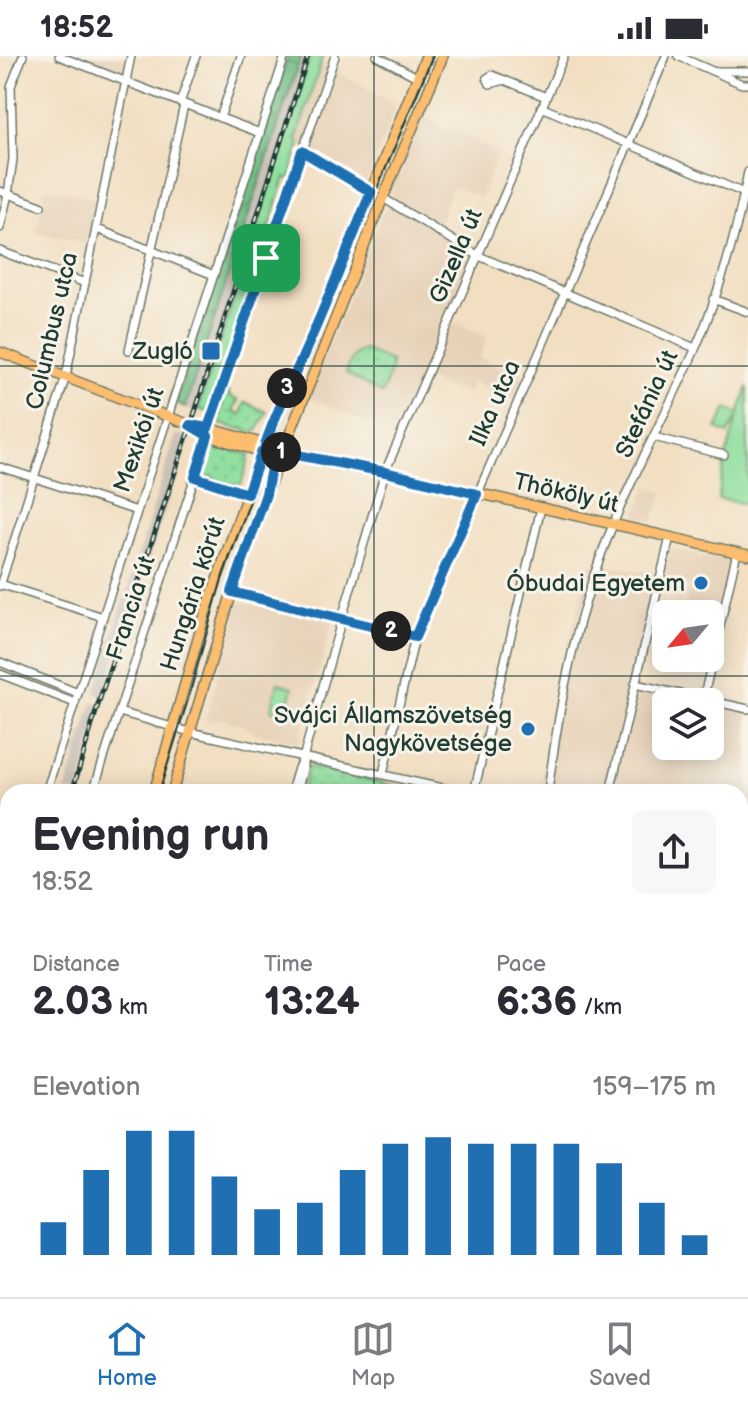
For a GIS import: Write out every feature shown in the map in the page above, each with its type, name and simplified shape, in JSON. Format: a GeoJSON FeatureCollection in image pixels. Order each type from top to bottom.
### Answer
{"type":"FeatureCollection","features":[{"type":"Feature","properties":{"kind":"main road","name":"Hungária körút"},"geometry":{"type":"LineString","coordinates":[[156,784],[205,614],[247,494],[282,400],[307,348],[426,56]]}},
{"type":"Feature","properties":{"kind":"main road","name":"Hungária körút"},"geometry":{"type":"LineString","coordinates":[[174,784],[232,592],[266,494],[383,198],[443,56]]}},
{"type":"Feature","properties":{"kind":"main road","name":"Thököly út"},"geometry":{"type":"LineString","coordinates":[[0,352],[208,432],[266,449],[385,472],[743,553]]}},
{"type":"Feature","properties":{"kind":"main road"},"geometry":{"type":"LineString","coordinates":[[266,449],[273,458],[266,494]]}},
{"type":"Feature","properties":{"kind":"street"},"geometry":{"type":"LineString","coordinates":[[0,228],[13,151],[11,86],[23,56]]}},
{"type":"Feature","properties":{"kind":"street"},"geometry":{"type":"LineString","coordinates":[[59,56],[260,133]]}},
{"type":"Feature","properties":{"kind":"street","name":"Columbus utca"},"geometry":{"type":"LineString","coordinates":[[0,585],[65,378],[131,56]]}},
{"type":"Feature","properties":{"kind":"street"},"geometry":{"type":"LineString","coordinates":[[129,350],[182,104],[196,56]]}},
{"type":"Feature","properties":{"kind":"street"},"geometry":{"type":"LineString","coordinates":[[220,118],[241,56]]}},
{"type":"Feature","properties":{"kind":"street","name":"Mexikói út"},"geometry":{"type":"LineString","coordinates":[[49,784],[285,56]]}},
{"type":"Feature","properties":{"kind":"street","name":"Francia út"},"geometry":{"type":"LineString","coordinates":[[96,784],[208,432],[335,56]]}},
{"type":"Feature","properties":{"kind":"street"},"geometry":{"type":"LineString","coordinates":[[377,56],[417,77]]}},
{"type":"Feature","properties":{"kind":"street","name":"Gizella út"},"geometry":{"type":"LineString","coordinates":[[297,784],[385,472],[564,56]]}},
{"type":"Feature","properties":{"kind":"street","name":"Ilka utca"},"geometry":{"type":"LineString","coordinates":[[383,774],[415,637],[666,56]]}},
{"type":"Feature","properties":{"kind":"street"},"geometry":{"type":"LineString","coordinates":[[678,56],[746,87]]}},
{"type":"Feature","properties":{"kind":"street"},"geometry":{"type":"LineString","coordinates":[[713,71],[748,72]]}},
{"type":"Feature","properties":{"kind":"street"},"geometry":{"type":"LineString","coordinates":[[746,87],[743,77],[748,72]]}},
{"type":"Feature","properties":{"kind":"street"},"geometry":{"type":"LineString","coordinates":[[505,80],[546,97]]}},
{"type":"Feature","properties":{"kind":"street"},"geometry":{"type":"LineString","coordinates":[[0,83],[11,86]]}},
{"type":"Feature","properties":{"kind":"street"},"geometry":{"type":"LineString","coordinates":[[541,107],[740,191]]}},
{"type":"Feature","properties":{"kind":"street"},"geometry":{"type":"LineString","coordinates":[[302,151],[371,192]]}},
{"type":"Feature","properties":{"kind":"street","name":"Stefánia út"},"geometry":{"type":"LineString","coordinates":[[549,784],[555,731],[571,651],[587,597],[613,524],[695,348],[730,246],[740,191],[748,172]]}},
{"type":"Feature","properties":{"kind":"street"},"geometry":{"type":"LineString","coordinates":[[4,193],[41,206]]}},
{"type":"Feature","properties":{"kind":"street"},"geometry":{"type":"LineString","coordinates":[[383,198],[479,256],[695,348]]}},
{"type":"Feature","properties":{"kind":"street"},"geometry":{"type":"LineString","coordinates":[[97,229],[214,275]]}},
{"type":"Feature","properties":{"kind":"street"},"geometry":{"type":"LineString","coordinates":[[0,251],[85,283]]}},
{"type":"Feature","properties":{"kind":"street"},"geometry":{"type":"LineString","coordinates":[[713,299],[748,312]]}},
{"type":"Feature","properties":{"kind":"street"},"geometry":{"type":"LineString","coordinates":[[654,437],[724,455]]}},
{"type":"Feature","properties":{"kind":"street"},"geometry":{"type":"LineString","coordinates":[[0,467],[137,511]]}},
{"type":"Feature","properties":{"kind":"street"},"geometry":{"type":"LineString","coordinates":[[195,477],[247,494]]}},
{"type":"Feature","properties":{"kind":"street"},"geometry":{"type":"LineString","coordinates":[[476,784],[541,508]]}},
{"type":"Feature","properties":{"kind":"street"},"geometry":{"type":"LineString","coordinates":[[612,784],[670,537]]}},
{"type":"Feature","properties":{"kind":"street"},"geometry":{"type":"LineString","coordinates":[[706,688],[743,553]]}},
{"type":"Feature","properties":{"kind":"street"},"geometry":{"type":"LineString","coordinates":[[0,585],[103,617]]}},
{"type":"Feature","properties":{"kind":"street"},"geometry":{"type":"LineString","coordinates":[[232,592],[415,637]]}},
{"type":"Feature","properties":{"kind":"street"},"geometry":{"type":"LineString","coordinates":[[0,662],[78,693]]}},
{"type":"Feature","properties":{"kind":"street"},"geometry":{"type":"LineString","coordinates":[[0,674],[75,703]]}},
{"type":"Feature","properties":{"kind":"street"},"geometry":{"type":"LineString","coordinates":[[635,684],[652,688]]}},
{"type":"Feature","properties":{"kind":"street"},"geometry":{"type":"LineString","coordinates":[[724,704],[748,709]]}},
{"type":"Feature","properties":{"kind":"street"},"geometry":{"type":"LineString","coordinates":[[119,712],[190,732],[426,784]]}},
{"type":"Feature","properties":{"kind":"shaded area"},"geometry":{"type":"Polygon","coordinates":[[[66,56],[127,56],[122,77],[66,56]]]}},
{"type":"Feature","properties":{"kind":"shaded area"},"geometry":{"type":"Polygon","coordinates":[[[301,56],[310,56],[197,413],[185,408],[301,56]]]}},
{"type":"Feature","properties":{"kind":"shaded area"},"geometry":{"type":"Polygon","coordinates":[[[321,63],[397,105],[366,184],[295,141],[321,63]]]}},
{"type":"Feature","properties":{"kind":"shaded area"},"geometry":{"type":"Polygon","coordinates":[[[422,117],[450,132],[453,128],[499,154],[480,197],[452,186],[438,226],[479,252],[449,320],[487,337],[480,358],[526,379],[518,400],[473,382],[468,393],[423,377],[397,437],[308,397],[422,117]]]}},
{"type":"Feature","properties":{"kind":"shaded area"},"geometry":{"type":"Polygon","coordinates":[[[45,188],[95,198],[86,243],[36,233],[45,188]]]}},
{"type":"Feature","properties":{"kind":"shaded area"},"geometry":{"type":"Polygon","coordinates":[[[176,434],[189,438],[103,696],[95,693],[176,434]]]}},
{"type":"Feature","properties":{"kind":"shaded area"},"geometry":{"type":"Polygon","coordinates":[[[648,486],[663,493],[653,521],[635,515],[648,486]]]}},
{"type":"Feature","properties":{"kind":"shaded area","name":"Óbudai Egyetem"},"geometry":{"type":"Polygon","coordinates":[[[671,549],[697,554],[698,558],[705,556],[730,561],[721,600],[686,600],[689,585],[664,580],[671,549]]]}},
{"type":"Feature","properties":{"kind":"shaded area"},"geometry":{"type":"Polygon","coordinates":[[[591,563],[658,574],[632,686],[652,690],[652,760],[724,760],[724,706],[748,712],[748,784],[542,784],[552,703],[591,563]]]}},
{"type":"Feature","properties":{"kind":"shaded area"},"geometry":{"type":"Polygon","coordinates":[[[238,601],[333,622],[299,743],[253,732],[223,719],[205,722],[238,601]]]}},
{"type":"Feature","properties":{"kind":"shaded area"},"geometry":{"type":"Polygon","coordinates":[[[93,701],[101,704],[81,784],[67,784],[93,701]]]}},
{"type":"Feature","properties":{"kind":"green space"},"geometry":{"type":"Polygon","coordinates":[[[288,56],[301,56],[185,408],[176,402],[288,56]]]}},
{"type":"Feature","properties":{"kind":"green space"},"geometry":{"type":"Polygon","coordinates":[[[310,56],[323,56],[296,140],[300,143],[290,179],[285,178],[228,361],[207,412],[198,409],[310,56]]]}},
{"type":"Feature","properties":{"kind":"green space"},"geometry":{"type":"Polygon","coordinates":[[[365,350],[391,362],[382,394],[346,373],[354,355],[365,350]]]}},
{"type":"Feature","properties":{"kind":"green space"},"geometry":{"type":"Polygon","coordinates":[[[748,386],[748,504],[718,499],[738,416],[728,434],[717,429],[727,408],[739,414],[748,386]]]}},
{"type":"Feature","properties":{"kind":"green space"},"geometry":{"type":"Polygon","coordinates":[[[227,390],[232,398],[238,400],[233,412],[240,415],[245,402],[267,412],[257,431],[219,424],[227,390]]]}},
{"type":"Feature","properties":{"kind":"green space"},"geometry":{"type":"Polygon","coordinates":[[[210,444],[250,455],[241,485],[200,474],[210,444]]]}},
{"type":"Feature","properties":{"kind":"green space"},"geometry":{"type":"Polygon","coordinates":[[[278,683],[293,687],[286,714],[271,710],[278,683]]]}},
{"type":"Feature","properties":{"kind":"green space"},"geometry":{"type":"Polygon","coordinates":[[[308,766],[388,784],[303,784],[308,766]]]}},
{"type":"Feature","properties":{"kind":"tram line"},"geometry":{"type":"LineString","coordinates":[[162,784],[223,575],[247,509],[295,384],[433,56]]}},
{"type":"Feature","properties":{"kind":"railway"},"geometry":{"type":"LineString","coordinates":[[74,784],[308,56]]}},
{"type":"Feature","properties":{"kind":"place","name":"Zugló"},"geometry":{"type":"Point","coordinates":[211,351]}},
{"type":"Feature","properties":{"kind":"place","name":"Óbudai Egyetem"},"geometry":{"type":"Point","coordinates":[701,583]}},
{"type":"Feature","properties":{"kind":"place","name":"Svájci Államszövetség Nagykövetsége"},"geometry":{"type":"Point","coordinates":[528,729]}},
{"type":"Feature","properties":{"kind":"route"},"geometry":{"type":"LineString","coordinates":[[266,258],[208,428],[190,425],[208,436],[195,477],[247,494],[262,451],[269,451],[270,451],[274,451],[385,472],[477,494],[415,637],[232,592],[266,494],[273,458],[273,455],[270,451],[270,450],[265,445],[267,437],[371,192],[302,151],[266,258]]}}]}
